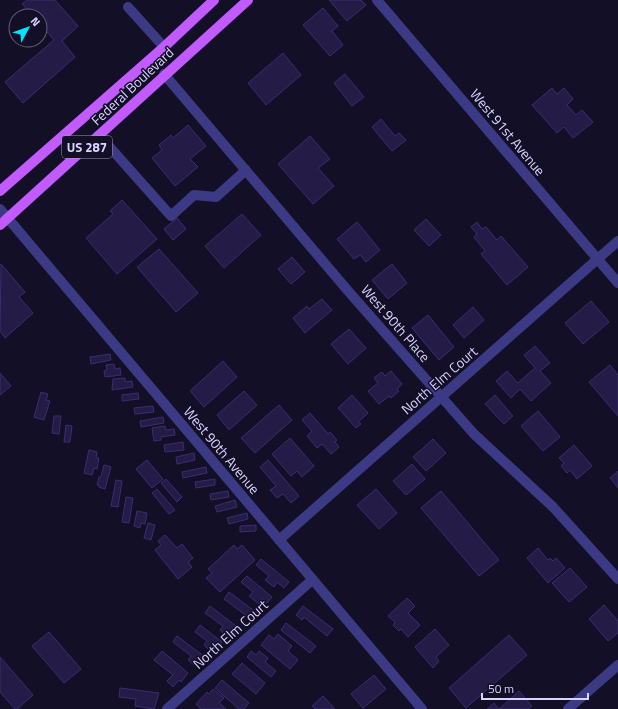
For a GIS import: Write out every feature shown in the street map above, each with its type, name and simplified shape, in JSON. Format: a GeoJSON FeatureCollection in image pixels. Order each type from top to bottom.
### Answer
{"type":"FeatureCollection","features":[{"type":"Feature","properties":{"kind":"main road","name":"Federal Boulevard"},"geometry":{"type":"LineString","coordinates":[[0,191],[164,47],[214,0]]}},
{"type":"Feature","properties":{"kind":"main road","name":"Federal Boulevard"},"geometry":{"type":"LineString","coordinates":[[4,222],[99,136],[238,5],[248,0]]}},
{"type":"Feature","properties":{"kind":"street","name":"West 91st Avenue"},"geometry":{"type":"LineString","coordinates":[[377,0],[618,283]]}},
{"type":"Feature","properties":{"kind":"street"},"geometry":{"type":"LineString","coordinates":[[128,7],[164,47]]}},
{"type":"Feature","properties":{"kind":"street","name":"West 90th Place"},"geometry":{"type":"LineString","coordinates":[[164,74],[344,286],[474,434],[553,507],[618,579]]}},
{"type":"Feature","properties":{"kind":"street"},"geometry":{"type":"LineString","coordinates":[[99,136],[171,216],[194,195],[216,197],[246,170]]}},
{"type":"Feature","properties":{"kind":"street","name":"West 90th Avenue"},"geometry":{"type":"LineString","coordinates":[[0,209],[4,222],[279,540],[418,707]]}},
{"type":"Feature","properties":{"kind":"street","name":"North Elm Court"},"geometry":{"type":"LineString","coordinates":[[279,540],[618,240]]}},
{"type":"Feature","properties":{"kind":"street","name":"North Elm Court"},"geometry":{"type":"LineString","coordinates":[[169,708],[312,580]]}},
{"type":"Feature","properties":{"kind":"street"},"geometry":{"type":"LineString","coordinates":[[568,709],[618,666]]}},
{"type":"Feature","properties":{"kind":"building"},"geometry":{"type":"Polygon","coordinates":[[[27,0],[55,0],[78,26],[62,41],[75,57],[23,103],[5,82],[45,48],[48,48],[48,45],[54,40],[48,33],[48,8],[26,8],[22,4],[27,0]]]}},
{"type":"Feature","properties":{"kind":"building"},"geometry":{"type":"Polygon","coordinates":[[[329,0],[361,0],[366,5],[347,21],[329,0]]]}},
{"type":"Feature","properties":{"kind":"building"},"geometry":{"type":"Polygon","coordinates":[[[323,8],[338,26],[332,31],[343,45],[330,56],[303,25],[323,8]]]}},
{"type":"Feature","properties":{"kind":"building"},"geometry":{"type":"Polygon","coordinates":[[[283,53],[301,75],[266,105],[248,83],[283,53]]]}},
{"type":"Feature","properties":{"kind":"building"},"geometry":{"type":"Polygon","coordinates":[[[345,74],[364,97],[352,106],[334,83],[345,74]]]}},
{"type":"Feature","properties":{"kind":"building"},"geometry":{"type":"Polygon","coordinates":[[[552,88],[557,94],[564,88],[573,99],[567,105],[576,115],[582,110],[593,122],[573,138],[564,127],[557,133],[532,105],[552,88]]]}},
{"type":"Feature","properties":{"kind":"building"},"geometry":{"type":"Polygon","coordinates":[[[381,119],[395,136],[399,133],[406,140],[392,151],[372,127],[381,119]]]}},
{"type":"Feature","properties":{"kind":"building"},"geometry":{"type":"Polygon","coordinates":[[[188,125],[206,146],[190,159],[198,167],[175,186],[152,158],[162,150],[159,145],[171,135],[173,138],[188,125]]]}},
{"type":"Feature","properties":{"kind":"building"},"geometry":{"type":"Polygon","coordinates":[[[310,136],[330,159],[318,168],[334,186],[313,204],[278,164],[310,136]]]}},
{"type":"Feature","properties":{"kind":"building"},"geometry":{"type":"Polygon","coordinates":[[[122,200],[157,239],[117,274],[86,238],[113,214],[110,211],[122,200]]]}},
{"type":"Feature","properties":{"kind":"building"},"geometry":{"type":"Polygon","coordinates":[[[242,214],[261,235],[224,268],[205,246],[242,214]]]}},
{"type":"Feature","properties":{"kind":"building"},"geometry":{"type":"Polygon","coordinates":[[[177,218],[186,229],[173,240],[164,229],[177,218]]]}},
{"type":"Feature","properties":{"kind":"building"},"geometry":{"type":"Polygon","coordinates":[[[426,219],[441,235],[429,246],[414,230],[426,219]]]}},
{"type":"Feature","properties":{"kind":"building"},"geometry":{"type":"Polygon","coordinates":[[[357,222],[380,250],[366,262],[360,255],[354,259],[337,239],[357,222]]]}},
{"type":"Feature","properties":{"kind":"building"},"geometry":{"type":"Polygon","coordinates":[[[477,222],[482,229],[486,227],[497,240],[501,236],[528,267],[507,285],[481,254],[485,251],[474,237],[477,234],[471,227],[477,222]]]}},
{"type":"Feature","properties":{"kind":"building"},"geometry":{"type":"Polygon","coordinates":[[[159,249],[198,293],[176,312],[137,267],[159,249]]]}},
{"type":"Feature","properties":{"kind":"building"},"geometry":{"type":"Polygon","coordinates":[[[292,257],[305,272],[291,284],[278,269],[292,257]]]}},
{"type":"Feature","properties":{"kind":"building"},"geometry":{"type":"Polygon","coordinates":[[[1,264],[25,292],[19,297],[33,313],[5,338],[0,331],[1,264]]]}},
{"type":"Feature","properties":{"kind":"building"},"geometry":{"type":"Polygon","coordinates":[[[392,264],[407,283],[388,299],[372,280],[392,264]]]}},
{"type":"Feature","properties":{"kind":"building"},"geometry":{"type":"Polygon","coordinates":[[[322,299],[332,310],[305,333],[293,318],[307,306],[309,309],[322,299]]]}},
{"type":"Feature","properties":{"kind":"building"},"geometry":{"type":"Polygon","coordinates":[[[591,301],[609,322],[583,344],[565,323],[591,301]]]}},
{"type":"Feature","properties":{"kind":"building"},"geometry":{"type":"Polygon","coordinates":[[[473,307],[484,320],[464,338],[453,325],[473,307]]]}},
{"type":"Feature","properties":{"kind":"building"},"geometry":{"type":"Polygon","coordinates":[[[428,315],[454,347],[439,360],[412,328],[428,315]]]}},
{"type":"Feature","properties":{"kind":"building"},"geometry":{"type":"Polygon","coordinates":[[[349,329],[366,348],[348,364],[331,344],[349,329]]]}},
{"type":"Feature","properties":{"kind":"building"},"geometry":{"type":"Polygon","coordinates":[[[535,346],[550,363],[540,371],[551,383],[531,401],[520,389],[511,398],[496,381],[507,371],[518,383],[535,368],[524,355],[535,346]]]}},
{"type":"Feature","properties":{"kind":"building"},"geometry":{"type":"Polygon","coordinates":[[[110,354],[111,360],[91,364],[90,357],[110,354]]]}},
{"type":"Feature","properties":{"kind":"building"},"geometry":{"type":"Polygon","coordinates":[[[223,361],[237,377],[204,407],[190,391],[223,361]]]}},
{"type":"Feature","properties":{"kind":"building"},"geometry":{"type":"Polygon","coordinates":[[[114,364],[115,369],[120,368],[121,375],[105,377],[104,371],[107,370],[106,365],[114,364]]]}},
{"type":"Feature","properties":{"kind":"building"},"geometry":{"type":"Polygon","coordinates":[[[610,365],[618,375],[618,416],[589,382],[610,365]]]}},
{"type":"Feature","properties":{"kind":"building"},"geometry":{"type":"Polygon","coordinates":[[[391,371],[402,384],[397,389],[399,391],[391,398],[389,396],[379,404],[368,391],[378,383],[374,378],[382,372],[385,376],[391,371]]]}},
{"type":"Feature","properties":{"kind":"building"},"geometry":{"type":"Polygon","coordinates":[[[0,373],[11,386],[0,395],[0,373]]]}},
{"type":"Feature","properties":{"kind":"building"},"geometry":{"type":"Polygon","coordinates":[[[125,378],[125,382],[132,381],[133,387],[112,390],[113,379],[125,378]]]}},
{"type":"Feature","properties":{"kind":"building"},"geometry":{"type":"Polygon","coordinates":[[[244,391],[257,405],[229,430],[217,415],[244,391]]]}},
{"type":"Feature","properties":{"kind":"building"},"geometry":{"type":"Polygon","coordinates":[[[41,392],[48,394],[46,400],[50,401],[44,420],[34,417],[41,392]]]}},
{"type":"Feature","properties":{"kind":"building"},"geometry":{"type":"Polygon","coordinates":[[[138,393],[139,399],[122,401],[122,395],[138,393]]]}},
{"type":"Feature","properties":{"kind":"building"},"geometry":{"type":"Polygon","coordinates":[[[352,395],[368,413],[358,422],[361,424],[356,428],[338,408],[352,395]]]}},
{"type":"Feature","properties":{"kind":"building"},"geometry":{"type":"Polygon","coordinates":[[[495,395],[513,416],[504,424],[485,404],[495,395]]]}},
{"type":"Feature","properties":{"kind":"building"},"geometry":{"type":"Polygon","coordinates":[[[279,405],[292,420],[255,453],[241,438],[279,405]]]}},
{"type":"Feature","properties":{"kind":"building"},"geometry":{"type":"Polygon","coordinates":[[[153,406],[154,412],[135,414],[134,408],[153,406]]]}},
{"type":"Feature","properties":{"kind":"building"},"geometry":{"type":"Polygon","coordinates":[[[538,411],[560,437],[543,451],[521,426],[538,411]]]}},
{"type":"Feature","properties":{"kind":"building"},"geometry":{"type":"Polygon","coordinates":[[[310,413],[328,434],[330,432],[337,440],[335,442],[339,447],[331,454],[322,444],[317,448],[307,436],[312,431],[302,420],[310,413]]]}},
{"type":"Feature","properties":{"kind":"building"},"geometry":{"type":"Polygon","coordinates":[[[54,416],[61,416],[59,434],[52,433],[54,416]]]}},
{"type":"Feature","properties":{"kind":"building"},"geometry":{"type":"Polygon","coordinates":[[[163,417],[164,423],[141,427],[140,421],[163,417]]]}},
{"type":"Feature","properties":{"kind":"building"},"geometry":{"type":"Polygon","coordinates":[[[66,425],[72,426],[70,442],[64,442],[66,425]]]}},
{"type":"Feature","properties":{"kind":"building"},"geometry":{"type":"Polygon","coordinates":[[[165,426],[166,430],[174,429],[175,435],[161,437],[161,440],[154,441],[152,428],[165,426]]]}},
{"type":"Feature","properties":{"kind":"building"},"geometry":{"type":"Polygon","coordinates":[[[290,438],[314,466],[302,477],[297,471],[291,476],[272,454],[290,438]]]}},
{"type":"Feature","properties":{"kind":"building"},"geometry":{"type":"Polygon","coordinates":[[[433,439],[446,453],[426,471],[413,457],[433,439]]]}},
{"type":"Feature","properties":{"kind":"building"},"geometry":{"type":"Polygon","coordinates":[[[183,442],[184,450],[165,452],[164,445],[183,442]]]}},
{"type":"Feature","properties":{"kind":"building"},"geometry":{"type":"Polygon","coordinates":[[[574,445],[592,466],[577,479],[570,470],[567,473],[561,466],[564,463],[559,458],[574,445]]]}},
{"type":"Feature","properties":{"kind":"building"},"geometry":{"type":"Polygon","coordinates":[[[89,450],[97,452],[96,458],[99,458],[97,469],[94,468],[92,475],[84,473],[89,450]]]}},
{"type":"Feature","properties":{"kind":"building"},"geometry":{"type":"Polygon","coordinates":[[[194,453],[195,460],[177,464],[176,457],[194,453]]]}},
{"type":"Feature","properties":{"kind":"building"},"geometry":{"type":"Polygon","coordinates":[[[147,460],[163,479],[152,488],[136,469],[147,460]]]}},
{"type":"Feature","properties":{"kind":"building"},"geometry":{"type":"Polygon","coordinates":[[[268,460],[299,496],[291,503],[283,494],[277,498],[270,490],[276,486],[260,467],[268,460]]]}},
{"type":"Feature","properties":{"kind":"building"},"geometry":{"type":"Polygon","coordinates":[[[412,464],[425,479],[406,495],[393,481],[412,464]]]}},
{"type":"Feature","properties":{"kind":"building"},"geometry":{"type":"Polygon","coordinates":[[[104,465],[111,467],[105,489],[97,485],[104,465]]]}},
{"type":"Feature","properties":{"kind":"building"},"geometry":{"type":"Polygon","coordinates":[[[206,467],[207,473],[183,478],[182,472],[206,467]]]}},
{"type":"Feature","properties":{"kind":"building"},"geometry":{"type":"Polygon","coordinates":[[[618,471],[618,488],[610,478],[618,471]]]}},
{"type":"Feature","properties":{"kind":"building"},"geometry":{"type":"Polygon","coordinates":[[[166,479],[182,497],[177,502],[161,483],[166,479]]]}},
{"type":"Feature","properties":{"kind":"building"},"geometry":{"type":"Polygon","coordinates":[[[215,479],[215,485],[196,488],[195,482],[215,479]]]}},
{"type":"Feature","properties":{"kind":"building"},"geometry":{"type":"Polygon","coordinates":[[[116,480],[122,481],[118,507],[111,506],[116,480]]]}},
{"type":"Feature","properties":{"kind":"building"},"geometry":{"type":"Polygon","coordinates":[[[157,489],[175,510],[169,514],[152,493],[157,489]]]}},
{"type":"Feature","properties":{"kind":"building"},"geometry":{"type":"Polygon","coordinates":[[[376,489],[397,513],[379,529],[357,505],[376,489]]]}},
{"type":"Feature","properties":{"kind":"building"},"geometry":{"type":"Polygon","coordinates":[[[228,491],[229,497],[211,500],[210,494],[228,491]]]}},
{"type":"Feature","properties":{"kind":"building"},"geometry":{"type":"Polygon","coordinates":[[[441,491],[499,560],[479,576],[421,508],[441,491]]]}},
{"type":"Feature","properties":{"kind":"building"},"geometry":{"type":"Polygon","coordinates":[[[126,497],[133,498],[129,523],[122,522],[126,497]]]}},
{"type":"Feature","properties":{"kind":"building"},"geometry":{"type":"Polygon","coordinates":[[[235,500],[237,507],[217,512],[215,506],[235,500]]]}},
{"type":"Feature","properties":{"kind":"building"},"geometry":{"type":"Polygon","coordinates":[[[137,511],[147,513],[145,524],[141,523],[140,528],[134,526],[137,511]]]}},
{"type":"Feature","properties":{"kind":"building"},"geometry":{"type":"Polygon","coordinates":[[[247,513],[248,519],[229,524],[227,518],[247,513]]]}},
{"type":"Feature","properties":{"kind":"building"},"geometry":{"type":"Polygon","coordinates":[[[148,523],[155,525],[151,540],[144,538],[148,523]]]}},
{"type":"Feature","properties":{"kind":"building"},"geometry":{"type":"Polygon","coordinates":[[[256,525],[256,531],[240,532],[240,526],[256,525]]]}},
{"type":"Feature","properties":{"kind":"building"},"geometry":{"type":"Polygon","coordinates":[[[165,535],[177,548],[182,544],[193,558],[188,562],[192,567],[178,579],[155,550],[161,545],[158,541],[165,535]]]}},
{"type":"Feature","properties":{"kind":"building"},"geometry":{"type":"Polygon","coordinates":[[[234,545],[237,549],[242,545],[255,560],[220,592],[206,578],[212,573],[208,569],[234,545]]]}},
{"type":"Feature","properties":{"kind":"building"},"geometry":{"type":"Polygon","coordinates":[[[538,548],[548,560],[550,558],[553,561],[556,558],[565,568],[548,583],[527,558],[538,548]]]}},
{"type":"Feature","properties":{"kind":"building"},"geometry":{"type":"Polygon","coordinates":[[[261,559],[289,582],[284,588],[277,582],[274,587],[265,580],[269,576],[256,565],[261,559]]]}},
{"type":"Feature","properties":{"kind":"building"},"geometry":{"type":"Polygon","coordinates":[[[570,568],[587,587],[569,602],[552,583],[570,568]]]}},
{"type":"Feature","properties":{"kind":"building"},"geometry":{"type":"Polygon","coordinates":[[[247,576],[272,597],[267,603],[262,599],[259,604],[249,596],[253,592],[241,582],[247,576]]]}},
{"type":"Feature","properties":{"kind":"building"},"geometry":{"type":"Polygon","coordinates":[[[229,592],[257,613],[252,620],[224,599],[229,592]]]}},
{"type":"Feature","properties":{"kind":"building"},"geometry":{"type":"Polygon","coordinates":[[[407,598],[415,606],[408,613],[420,625],[408,637],[401,629],[399,631],[393,625],[395,622],[388,616],[407,598]]]}},
{"type":"Feature","properties":{"kind":"building"},"geometry":{"type":"Polygon","coordinates":[[[604,605],[618,621],[618,633],[608,641],[589,619],[604,605]]]}},
{"type":"Feature","properties":{"kind":"building"},"geometry":{"type":"Polygon","coordinates":[[[210,606],[240,629],[235,636],[231,632],[228,637],[220,630],[223,626],[205,613],[210,606]]]}},
{"type":"Feature","properties":{"kind":"building"},"geometry":{"type":"Polygon","coordinates":[[[303,606],[333,629],[327,636],[304,617],[302,620],[296,615],[303,606]]]}},
{"type":"Feature","properties":{"kind":"building"},"geometry":{"type":"Polygon","coordinates":[[[286,623],[316,646],[310,653],[281,630],[286,623]]]}},
{"type":"Feature","properties":{"kind":"building"},"geometry":{"type":"Polygon","coordinates":[[[200,625],[222,642],[217,649],[214,646],[210,651],[204,645],[207,641],[195,632],[200,625]]]}},
{"type":"Feature","properties":{"kind":"building"},"geometry":{"type":"Polygon","coordinates":[[[435,629],[449,645],[436,657],[439,661],[433,668],[415,647],[435,629]]]}},
{"type":"Feature","properties":{"kind":"building"},"geometry":{"type":"Polygon","coordinates":[[[49,632],[81,669],[64,683],[32,646],[49,632]]]}},
{"type":"Feature","properties":{"kind":"building"},"geometry":{"type":"Polygon","coordinates":[[[278,634],[292,646],[288,651],[298,660],[290,669],[261,645],[269,635],[274,639],[278,634]]]}},
{"type":"Feature","properties":{"kind":"building"},"geometry":{"type":"Polygon","coordinates":[[[509,635],[527,655],[466,708],[449,688],[509,635]]]}},
{"type":"Feature","properties":{"kind":"building"},"geometry":{"type":"Polygon","coordinates":[[[177,636],[205,657],[200,663],[198,661],[194,665],[188,660],[191,656],[173,642],[177,636]]]}},
{"type":"Feature","properties":{"kind":"building"},"geometry":{"type":"Polygon","coordinates":[[[162,651],[188,673],[181,682],[179,680],[173,687],[167,681],[173,675],[154,660],[162,651]]]}},
{"type":"Feature","properties":{"kind":"building"},"geometry":{"type":"Polygon","coordinates":[[[251,651],[256,655],[259,651],[268,658],[265,662],[276,671],[271,677],[247,657],[251,651]]]}},
{"type":"Feature","properties":{"kind":"building"},"geometry":{"type":"Polygon","coordinates":[[[0,657],[33,695],[17,709],[15,709],[0,692],[0,657]]]}},
{"type":"Feature","properties":{"kind":"building"},"geometry":{"type":"Polygon","coordinates":[[[242,663],[265,683],[256,694],[232,674],[242,663]]]}},
{"type":"Feature","properties":{"kind":"building"},"geometry":{"type":"Polygon","coordinates":[[[374,675],[386,689],[363,708],[351,694],[374,675]]]}},
{"type":"Feature","properties":{"kind":"building"},"geometry":{"type":"Polygon","coordinates":[[[222,680],[249,703],[244,709],[239,709],[215,688],[222,680]]]}},
{"type":"Feature","properties":{"kind":"building"},"geometry":{"type":"Polygon","coordinates":[[[120,688],[159,693],[154,709],[135,706],[136,699],[119,697],[120,688]]]}},
{"type":"Feature","properties":{"kind":"building"},"geometry":{"type":"Polygon","coordinates":[[[213,689],[224,698],[219,703],[226,709],[201,709],[196,704],[207,692],[209,694],[213,689]]]}},
{"type":"Feature","properties":{"kind":"building"},"geometry":{"type":"Polygon","coordinates":[[[519,691],[532,706],[528,709],[499,709],[519,691]]]}},
{"type":"Feature","properties":{"kind":"building"},"geometry":{"type":"Polygon","coordinates":[[[323,696],[335,709],[315,709],[312,706],[323,696]]]}},
{"type":"Feature","properties":{"kind":"building"},"geometry":{"type":"Polygon","coordinates":[[[494,703],[499,709],[487,709],[494,703]]]}}]}
